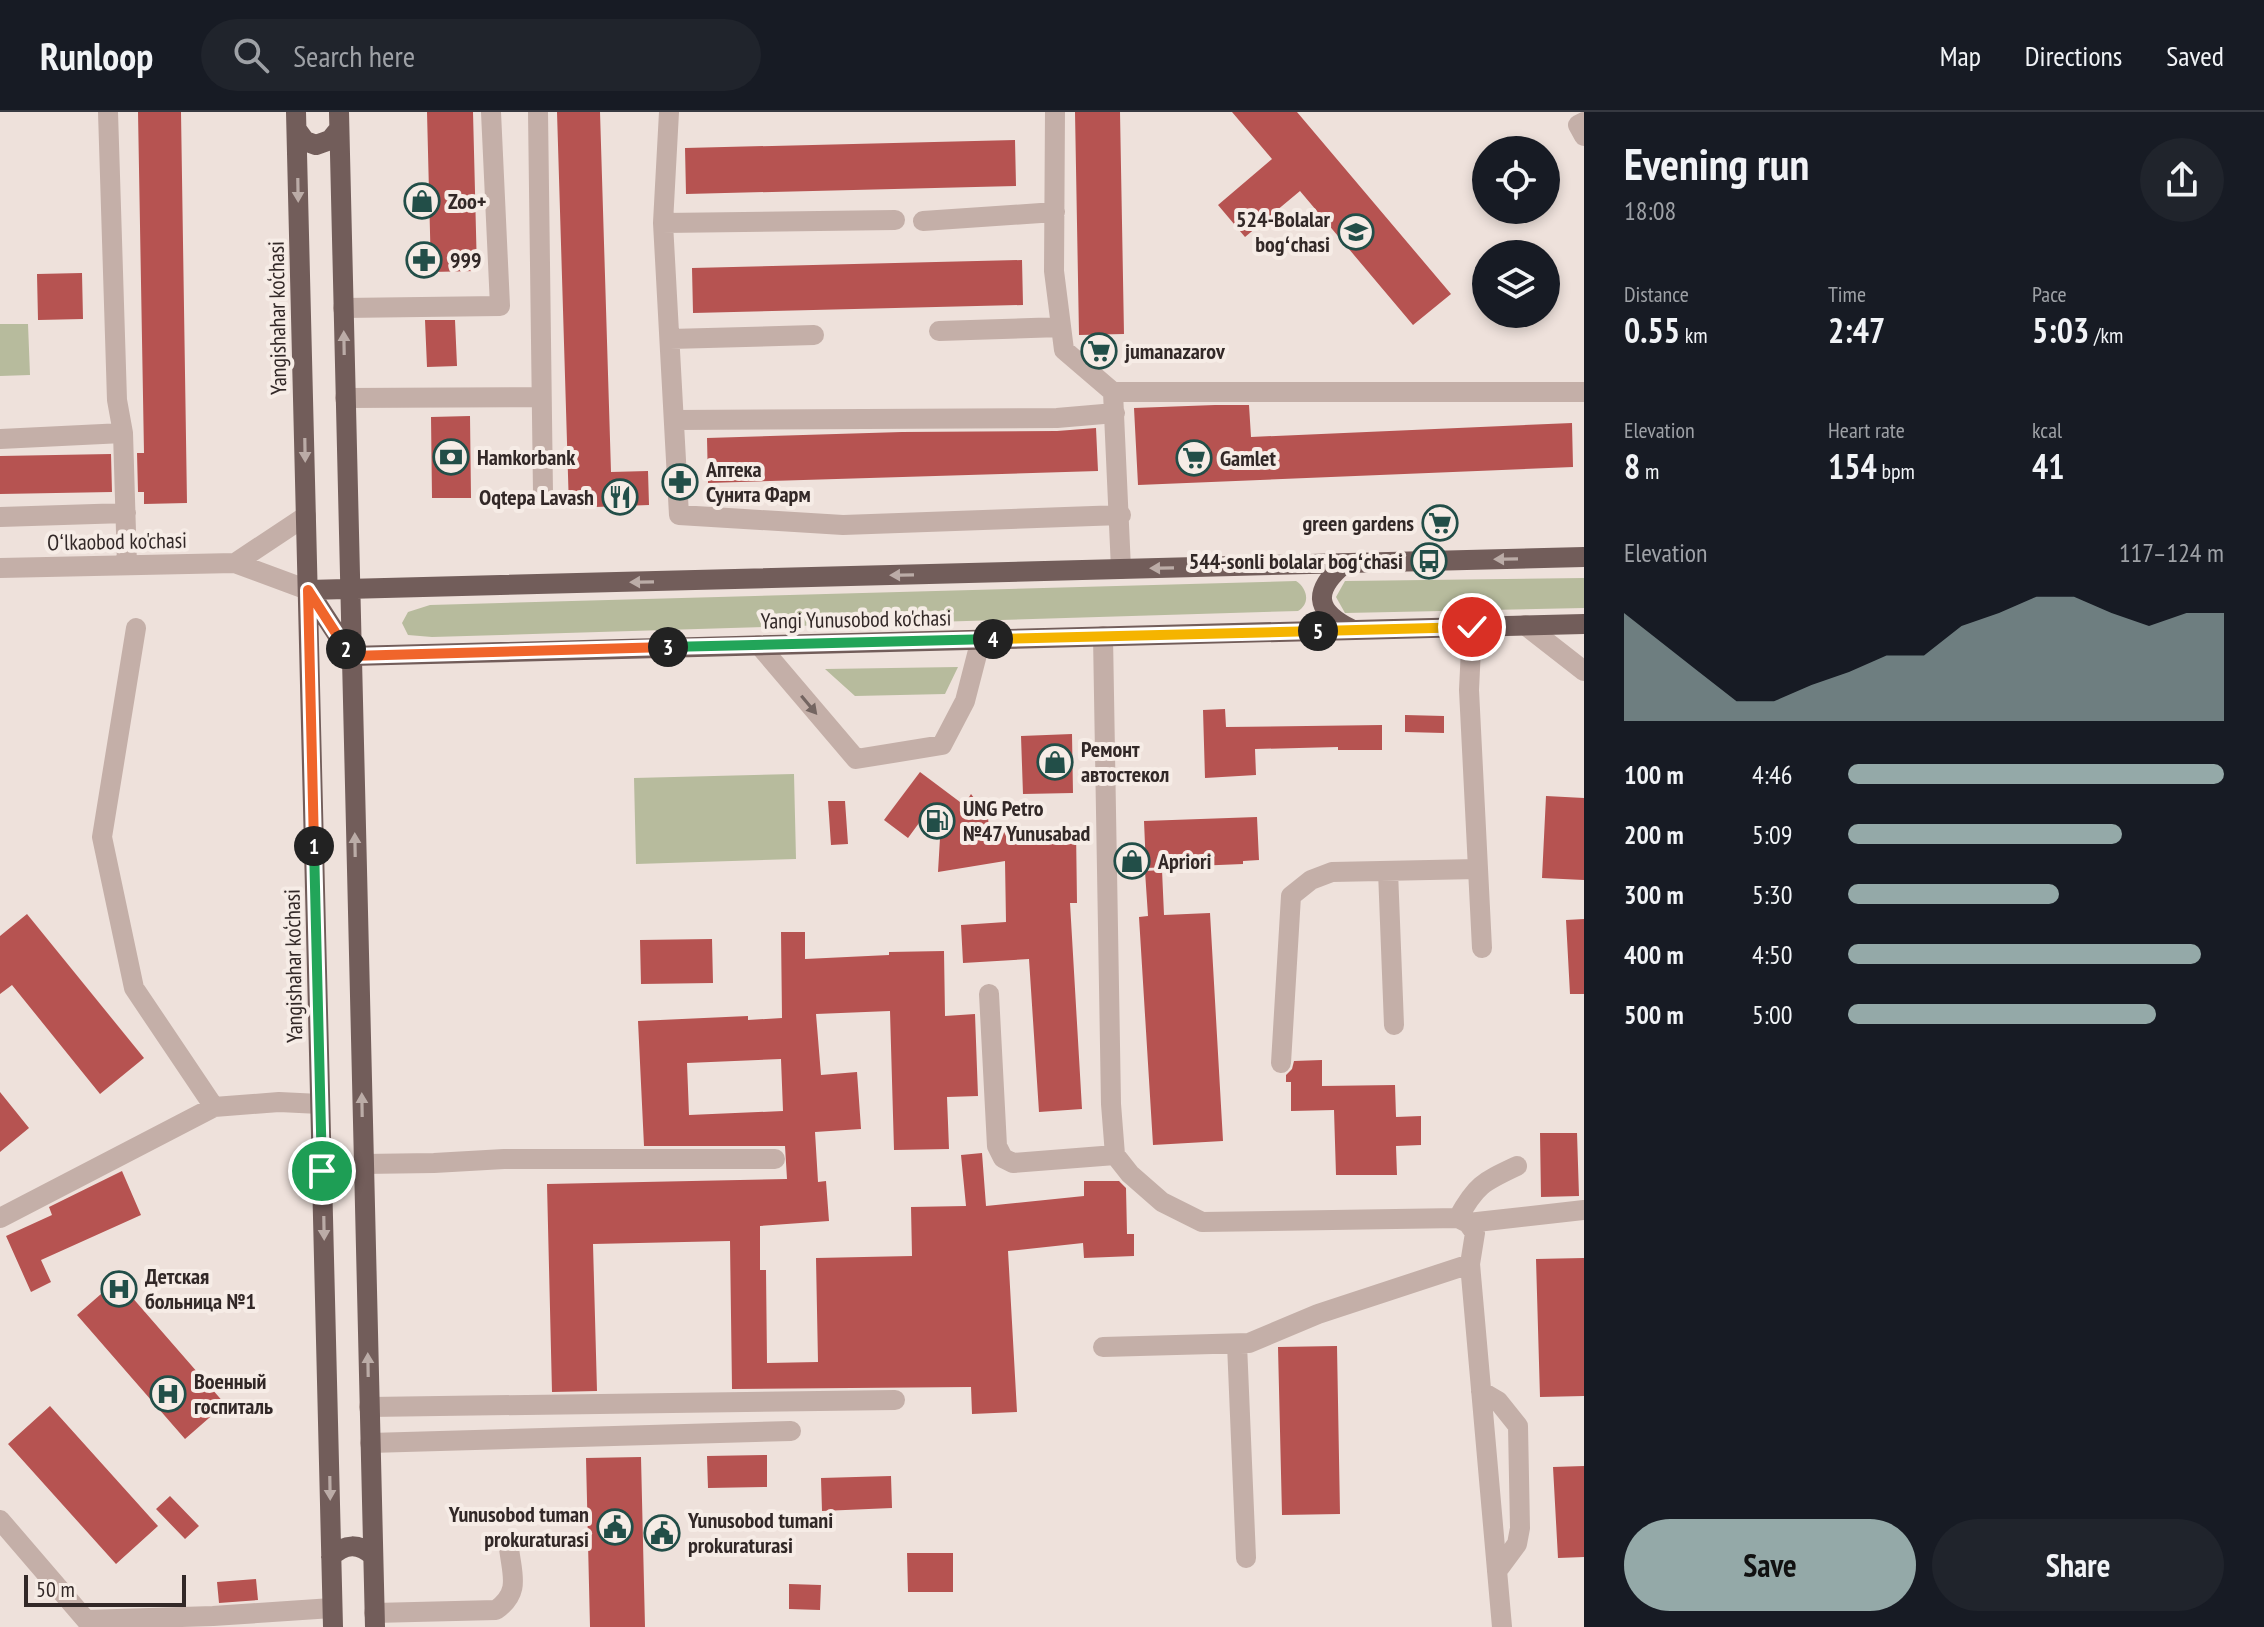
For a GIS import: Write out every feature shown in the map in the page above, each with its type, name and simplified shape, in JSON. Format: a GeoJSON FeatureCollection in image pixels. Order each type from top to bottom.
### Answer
{"type":"FeatureCollection","features":[{"type":"Feature","properties":{"kind":"main road"},"geometry":{"type":"LineString","coordinates":[[339,120],[375,1620]]}},
{"type":"Feature","properties":{"kind":"main road"},"geometry":{"type":"LineString","coordinates":[[296,121],[305,141],[316,145],[330,140],[339,120]]}},
{"type":"Feature","properties":{"kind":"main road","name":"Yangishahar ko‘chasi"},"geometry":{"type":"LineString","coordinates":[[296,121],[333,1618]]}},
{"type":"Feature","properties":{"kind":"main road","name":"Yangi Yunusobod ko'chasi"},"geometry":{"type":"LineString","coordinates":[[308,590],[1584,557]]}},
{"type":"Feature","properties":{"kind":"main road"},"geometry":{"type":"LineString","coordinates":[[1344,564],[1326,580],[1322,596],[1325,611],[1334,621],[1352,630]]}},
{"type":"Feature","properties":{"kind":"main road"},"geometry":{"type":"LineString","coordinates":[[308,590],[351,656]]}},
{"type":"Feature","properties":{"kind":"main road","name":"Yangi Yunusobod ko'chasi"},"geometry":{"type":"LineString","coordinates":[[351,656],[1584,624]]}},
{"type":"Feature","properties":{"kind":"main road"},"geometry":{"type":"LineString","coordinates":[[331,1557],[353,1545],[373,1556]]}},
{"type":"Feature","properties":{"kind":"street"},"geometry":{"type":"LineString","coordinates":[[108,112],[117,400],[123,433],[127,565]]}},
{"type":"Feature","properties":{"kind":"street"},"geometry":{"type":"LineString","coordinates":[[343,308],[500,306],[491,112]]}},
{"type":"Feature","properties":{"kind":"street"},"geometry":{"type":"LineString","coordinates":[[538,112],[543,493]]}},
{"type":"Feature","properties":{"kind":"street"},"geometry":{"type":"LineString","coordinates":[[669,112],[663,223],[679,515],[843,525],[1121,515]]}},
{"type":"Feature","properties":{"kind":"street"},"geometry":{"type":"LineString","coordinates":[[1055,112],[1054,271],[1064,350],[1114,402],[1121,569]]}},
{"type":"Feature","properties":{"kind":"street"},"geometry":{"type":"LineString","coordinates":[[1584,122],[1578,125],[1584,136]]}},
{"type":"Feature","properties":{"kind":"street"},"geometry":{"type":"LineString","coordinates":[[923,221],[1055,212]]}},
{"type":"Feature","properties":{"kind":"street"},"geometry":{"type":"LineString","coordinates":[[663,223],[895,220]]}},
{"type":"Feature","properties":{"kind":"street"},"geometry":{"type":"LineString","coordinates":[[939,331],[1061,327]]}},
{"type":"Feature","properties":{"kind":"street"},"geometry":{"type":"LineString","coordinates":[[670,339],[814,335]]}},
{"type":"Feature","properties":{"kind":"street"},"geometry":{"type":"LineString","coordinates":[[675,420],[1057,418],[1114,402],[1584,392]]}},
{"type":"Feature","properties":{"kind":"street"},"geometry":{"type":"LineString","coordinates":[[345,398],[541,397]]}},
{"type":"Feature","properties":{"kind":"street"},"geometry":{"type":"LineString","coordinates":[[0,439],[123,433]]}},
{"type":"Feature","properties":{"kind":"street"},"geometry":{"type":"LineString","coordinates":[[0,517],[126,513]]}},
{"type":"Feature","properties":{"kind":"street"},"geometry":{"type":"LineString","coordinates":[[235,563],[306,516]]}},
{"type":"Feature","properties":{"kind":"street","name":"Oʻlkaobod ko'chasi"},"geometry":{"type":"LineString","coordinates":[[0,568],[235,563],[308,590]]}},
{"type":"Feature","properties":{"kind":"street"},"geometry":{"type":"LineString","coordinates":[[1525,625],[1584,671]]}},
{"type":"Feature","properties":{"kind":"street"},"geometry":{"type":"LineString","coordinates":[[1472,627],[1469,690],[1482,948]]}},
{"type":"Feature","properties":{"kind":"street"},"geometry":{"type":"LineString","coordinates":[[136,628],[102,837],[134,988],[214,1107]]}},
{"type":"Feature","properties":{"kind":"street"},"geometry":{"type":"LineString","coordinates":[[1103,636],[1110,1089],[1115,1155],[1130,1174],[1162,1202],[1202,1222],[1463,1221],[1584,1210]]}},
{"type":"Feature","properties":{"kind":"street"},"geometry":{"type":"LineString","coordinates":[[759,645],[856,759],[942,745],[965,701],[981,639]]}},
{"type":"Feature","properties":{"kind":"street"},"geometry":{"type":"LineString","coordinates":[[1281,1063],[1291,896],[1311,880],[1332,872],[1478,869]]}},
{"type":"Feature","properties":{"kind":"street"},"geometry":{"type":"LineString","coordinates":[[1388,871],[1394,1025]]}},
{"type":"Feature","properties":{"kind":"street"},"geometry":{"type":"LineString","coordinates":[[989,994],[997,1146],[1003,1158],[1013,1163],[1115,1155]]}},
{"type":"Feature","properties":{"kind":"street"},"geometry":{"type":"LineString","coordinates":[[0,1218],[214,1107],[279,1102],[320,1104]]}},
{"type":"Feature","properties":{"kind":"street"},"geometry":{"type":"LineString","coordinates":[[363,1164],[504,1159],[775,1159]]}},
{"type":"Feature","properties":{"kind":"street"},"geometry":{"type":"LineString","coordinates":[[1463,1221],[1471,1195],[1483,1182],[1517,1166]]}},
{"type":"Feature","properties":{"kind":"street"},"geometry":{"type":"LineString","coordinates":[[1463,1221],[1475,1233],[1470,1264],[1502,1627]]}},
{"type":"Feature","properties":{"kind":"street"},"geometry":{"type":"LineString","coordinates":[[1103,1347],[1249,1343],[1318,1314],[1470,1264]]}},
{"type":"Feature","properties":{"kind":"street"},"geometry":{"type":"LineString","coordinates":[[1237,1344],[1246,1558]]}},
{"type":"Feature","properties":{"kind":"street"},"geometry":{"type":"LineString","coordinates":[[1481,1391],[1498,1401],[1518,1426],[1520,1528],[1517,1544],[1497,1571]]}},
{"type":"Feature","properties":{"kind":"street"},"geometry":{"type":"LineString","coordinates":[[369,1407],[895,1400]]}},
{"type":"Feature","properties":{"kind":"street"},"geometry":{"type":"LineString","coordinates":[[370,1443],[791,1431]]}},
{"type":"Feature","properties":{"kind":"street"},"geometry":{"type":"LineString","coordinates":[[0,1520],[86,1620],[213,1616],[333,1618]]}},
{"type":"Feature","properties":{"kind":"street"},"geometry":{"type":"LineString","coordinates":[[375,1620],[496,1610],[508,1602],[514,1590],[509,1548]]}},
{"type":"Feature","properties":{"kind":"green space"},"geometry":{"type":"Polygon","coordinates":[[[0,324],[28,324],[30,375],[0,376],[0,324]]]}},
{"type":"Feature","properties":{"kind":"green space"},"geometry":{"type":"Polygon","coordinates":[[[1584,578],[1584,608],[1345,613],[1336,597],[1345,581],[1584,578]]]}},
{"type":"Feature","properties":{"kind":"green space"},"geometry":{"type":"Polygon","coordinates":[[[1296,581],[1306,596],[1305,604],[1298,611],[432,637],[408,635],[402,623],[408,612],[430,605],[1296,581]]]}},
{"type":"Feature","properties":{"kind":"green space"},"geometry":{"type":"Polygon","coordinates":[[[958,667],[945,694],[855,696],[825,669],[958,667]]]}},
{"type":"Feature","properties":{"kind":"green space"},"geometry":{"type":"Polygon","coordinates":[[[794,774],[796,859],[636,864],[634,778],[794,774]]]}},
{"type":"Feature","properties":{"kind":"building"},"geometry":{"type":"Polygon","coordinates":[[[138,112],[181,112],[187,503],[144,504],[144,492],[138,492],[137,453],[144,453],[138,112]]]}},
{"type":"Feature","properties":{"kind":"building"},"geometry":{"type":"Polygon","coordinates":[[[427,112],[473,112],[477,271],[431,272],[427,112]]]}},
{"type":"Feature","properties":{"kind":"building"},"geometry":{"type":"Polygon","coordinates":[[[557,112],[600,112],[611,472],[648,471],[649,505],[569,508],[557,112]]]}},
{"type":"Feature","properties":{"kind":"building"},"geometry":{"type":"Polygon","coordinates":[[[1075,112],[1120,112],[1124,334],[1079,335],[1075,112]]]}},
{"type":"Feature","properties":{"kind":"building"},"geometry":{"type":"Polygon","coordinates":[[[1232,112],[1297,112],[1451,294],[1413,325],[1300,191],[1245,237],[1218,205],[1272,159],[1232,112]]]}},
{"type":"Feature","properties":{"kind":"building"},"geometry":{"type":"Polygon","coordinates":[[[1015,140],[1016,186],[686,194],[685,148],[1015,140]]]}},
{"type":"Feature","properties":{"kind":"building"},"geometry":{"type":"Polygon","coordinates":[[[1022,260],[1023,305],[693,313],[692,268],[1022,260]]]}},
{"type":"Feature","properties":{"kind":"building"},"geometry":{"type":"Polygon","coordinates":[[[82,273],[83,319],[38,320],[37,274],[82,273]]]}},
{"type":"Feature","properties":{"kind":"building"},"geometry":{"type":"Polygon","coordinates":[[[425,320],[455,320],[457,366],[427,367],[425,320]]]}},
{"type":"Feature","properties":{"kind":"building"},"geometry":{"type":"Polygon","coordinates":[[[1249,405],[1251,437],[1572,423],[1573,467],[1138,485],[1134,408],[1249,405]]]}},
{"type":"Feature","properties":{"kind":"building","name":"Hamkorbank"},"geometry":{"type":"Polygon","coordinates":[[[470,416],[471,498],[432,498],[431,417],[470,416]]]}},
{"type":"Feature","properties":{"kind":"building"},"geometry":{"type":"Polygon","coordinates":[[[1096,428],[1098,471],[708,483],[707,438],[1096,428]]]}},
{"type":"Feature","properties":{"kind":"building"},"geometry":{"type":"Polygon","coordinates":[[[111,454],[112,492],[0,494],[0,456],[111,454]]]}},
{"type":"Feature","properties":{"kind":"building"},"geometry":{"type":"Polygon","coordinates":[[[1225,709],[1226,727],[1382,725],[1382,750],[1338,750],[1338,747],[1255,749],[1256,775],[1205,778],[1203,710],[1225,709]]]}},
{"type":"Feature","properties":{"kind":"building"},"geometry":{"type":"Polygon","coordinates":[[[1405,715],[1444,716],[1444,733],[1405,732],[1405,715]]]}},
{"type":"Feature","properties":{"kind":"building"},"geometry":{"type":"Polygon","coordinates":[[[1072,734],[1073,793],[1023,794],[1021,736],[1072,734]]]}},
{"type":"Feature","properties":{"kind":"building"},"geometry":{"type":"Polygon","coordinates":[[[920,772],[964,805],[971,794],[988,817],[989,830],[1076,829],[1077,903],[1070,903],[1082,1109],[1039,1112],[1029,959],[963,963],[961,925],[1006,922],[1005,861],[938,872],[940,838],[919,823],[908,838],[884,820],[920,772]]]}},
{"type":"Feature","properties":{"kind":"building"},"geometry":{"type":"Polygon","coordinates":[[[1546,796],[1584,798],[1584,880],[1542,878],[1546,796]]]}},
{"type":"Feature","properties":{"kind":"building"},"geometry":{"type":"Polygon","coordinates":[[[828,801],[845,801],[848,844],[831,845],[828,801]]]}},
{"type":"Feature","properties":{"kind":"building"},"geometry":{"type":"Polygon","coordinates":[[[1257,817],[1259,860],[1243,861],[1243,864],[1146,868],[1144,821],[1257,817]]]}},
{"type":"Feature","properties":{"kind":"building"},"geometry":{"type":"Polygon","coordinates":[[[1162,870],[1164,915],[1210,913],[1223,1141],[1153,1145],[1139,917],[1148,916],[1145,871],[1162,870]]]}},
{"type":"Feature","properties":{"kind":"building"},"geometry":{"type":"Polygon","coordinates":[[[27,914],[144,1058],[100,1094],[12,985],[0,994],[0,936],[27,914]]]}},
{"type":"Feature","properties":{"kind":"building"},"geometry":{"type":"Polygon","coordinates":[[[1584,919],[1584,994],[1570,994],[1566,920],[1584,919]]]}},
{"type":"Feature","properties":{"kind":"building"},"geometry":{"type":"Polygon","coordinates":[[[781,932],[805,932],[805,959],[944,951],[945,1016],[975,1014],[978,1096],[947,1097],[949,1149],[894,1150],[890,1011],[816,1014],[821,1075],[857,1072],[861,1129],[815,1132],[818,1182],[826,1181],[829,1221],[760,1226],[760,1270],[766,1270],[767,1363],[818,1362],[816,1258],[912,1256],[911,1207],[966,1206],[961,1155],[982,1153],[986,1206],[1084,1196],[1084,1181],[1119,1181],[1126,1188],[1127,1234],[1134,1234],[1134,1256],[1084,1258],[1083,1243],[1008,1251],[1017,1412],[972,1414],[971,1387],[732,1389],[730,1241],[593,1244],[597,1391],[552,1392],[547,1184],[787,1179],[785,1146],[644,1146],[638,1021],[748,1016],[748,1020],[782,1018],[781,932]],[[781,1059],[687,1063],[689,1115],[783,1111],[781,1059]]]}},
{"type":"Feature","properties":{"kind":"building"},"geometry":{"type":"Polygon","coordinates":[[[712,939],[713,983],[641,984],[640,940],[712,939]]]}},
{"type":"Feature","properties":{"kind":"building"},"geometry":{"type":"Polygon","coordinates":[[[1322,1060],[1322,1086],[1395,1085],[1396,1117],[1421,1116],[1421,1145],[1396,1146],[1397,1175],[1336,1175],[1334,1110],[1291,1111],[1291,1082],[1286,1082],[1286,1075],[1294,1061],[1322,1060]]]}},
{"type":"Feature","properties":{"kind":"building"},"geometry":{"type":"Polygon","coordinates":[[[0,1092],[29,1128],[0,1152],[0,1092]]]}},
{"type":"Feature","properties":{"kind":"building"},"geometry":{"type":"Polygon","coordinates":[[[1540,1133],[1577,1133],[1579,1196],[1541,1197],[1540,1133]]]}},
{"type":"Feature","properties":{"kind":"building"},"geometry":{"type":"Polygon","coordinates":[[[122,1171],[141,1215],[41,1260],[51,1282],[31,1292],[6,1236],[52,1215],[49,1207],[122,1171]]]}},
{"type":"Feature","properties":{"kind":"building"},"geometry":{"type":"Polygon","coordinates":[[[1584,1258],[1584,1396],[1540,1397],[1536,1259],[1584,1258]]]}},
{"type":"Feature","properties":{"kind":"building"},"geometry":{"type":"Polygon","coordinates":[[[117,1280],[225,1404],[185,1439],[77,1315],[117,1280]]]}},
{"type":"Feature","properties":{"kind":"building"},"geometry":{"type":"Polygon","coordinates":[[[1337,1346],[1340,1514],[1282,1515],[1278,1347],[1337,1346]]]}},
{"type":"Feature","properties":{"kind":"building"},"geometry":{"type":"Polygon","coordinates":[[[50,1406],[158,1526],[116,1564],[8,1444],[50,1406]]]}},
{"type":"Feature","properties":{"kind":"building"},"geometry":{"type":"Polygon","coordinates":[[[767,1455],[767,1487],[708,1488],[707,1456],[767,1455]]]}},
{"type":"Feature","properties":{"kind":"building","name":"Yunusobod tuman prokuraturasi"},"geometry":{"type":"Polygon","coordinates":[[[641,1457],[645,1627],[590,1627],[586,1458],[641,1457]]]}},
{"type":"Feature","properties":{"kind":"building"},"geometry":{"type":"Polygon","coordinates":[[[1584,1466],[1584,1557],[1558,1558],[1553,1467],[1584,1466]]]}},
{"type":"Feature","properties":{"kind":"building"},"geometry":{"type":"Polygon","coordinates":[[[891,1476],[892,1508],[822,1511],[821,1478],[891,1476]]]}},
{"type":"Feature","properties":{"kind":"building"},"geometry":{"type":"Polygon","coordinates":[[[170,1496],[199,1526],[185,1539],[156,1509],[170,1496]]]}},
{"type":"Feature","properties":{"kind":"building"},"geometry":{"type":"Polygon","coordinates":[[[907,1553],[953,1553],[953,1592],[908,1592],[907,1553]]]}},
{"type":"Feature","properties":{"kind":"building"},"geometry":{"type":"Polygon","coordinates":[[[256,1579],[258,1600],[219,1603],[217,1582],[256,1579]]]}},
{"type":"Feature","properties":{"kind":"building"},"geometry":{"type":"Polygon","coordinates":[[[789,1584],[821,1585],[820,1610],[789,1609],[789,1584]]]}},
{"type":"Feature","properties":{"kind":"place","name":"Zoo+"},"geometry":{"type":"Point","coordinates":[422,201]}},
{"type":"Feature","properties":{"kind":"place","name":"524-Bolalar bogʻchasi"},"geometry":{"type":"Point","coordinates":[1356,232]}},
{"type":"Feature","properties":{"kind":"place","name":"999"},"geometry":{"type":"Point","coordinates":[424,260]}},
{"type":"Feature","properties":{"kind":"place","name":"jumanazarov"},"geometry":{"type":"Point","coordinates":[1099,351]}},
{"type":"Feature","properties":{"kind":"place","name":"Hamkorbank"},"geometry":{"type":"Point","coordinates":[451,457]}},
{"type":"Feature","properties":{"kind":"place","name":"Gamlet"},"geometry":{"type":"Point","coordinates":[1194,458]}},
{"type":"Feature","properties":{"kind":"place","name":"Аптека Сунита Фарм"},"geometry":{"type":"Point","coordinates":[680,482]}},
{"type":"Feature","properties":{"kind":"place","name":"Oqtepa Lavash"},"geometry":{"type":"Point","coordinates":[620,497]}},
{"type":"Feature","properties":{"kind":"place","name":"green gardens"},"geometry":{"type":"Point","coordinates":[1440,523]}},
{"type":"Feature","properties":{"kind":"place","name":"544-sonli bolalar bogʻchasi"},"geometry":{"type":"Point","coordinates":[1429,561]}},
{"type":"Feature","properties":{"kind":"place","name":"Ремонт автостекол"},"geometry":{"type":"Point","coordinates":[1055,762]}},
{"type":"Feature","properties":{"kind":"place","name":"UNG Petro №47 Yunusabad"},"geometry":{"type":"Point","coordinates":[937,821]}},
{"type":"Feature","properties":{"kind":"place","name":"Apriori"},"geometry":{"type":"Point","coordinates":[1132,861]}},
{"type":"Feature","properties":{"kind":"place","name":"Детская больница №1"},"geometry":{"type":"Point","coordinates":[119,1289]}},
{"type":"Feature","properties":{"kind":"place","name":"Военный госпиталь"},"geometry":{"type":"Point","coordinates":[168,1394]}},
{"type":"Feature","properties":{"kind":"place","name":"Yunusobod tuman prokuraturasi"},"geometry":{"type":"Point","coordinates":[615,1527]}},
{"type":"Feature","properties":{"kind":"place","name":"Yunusobod tumani prokuraturasi"},"geometry":{"type":"Point","coordinates":[662,1533]}},
{"type":"Feature","properties":{"kind":"route"},"geometry":{"type":"LineString","coordinates":[[322,1171],[308,590],[351,656],[1472,627]]}}]}
